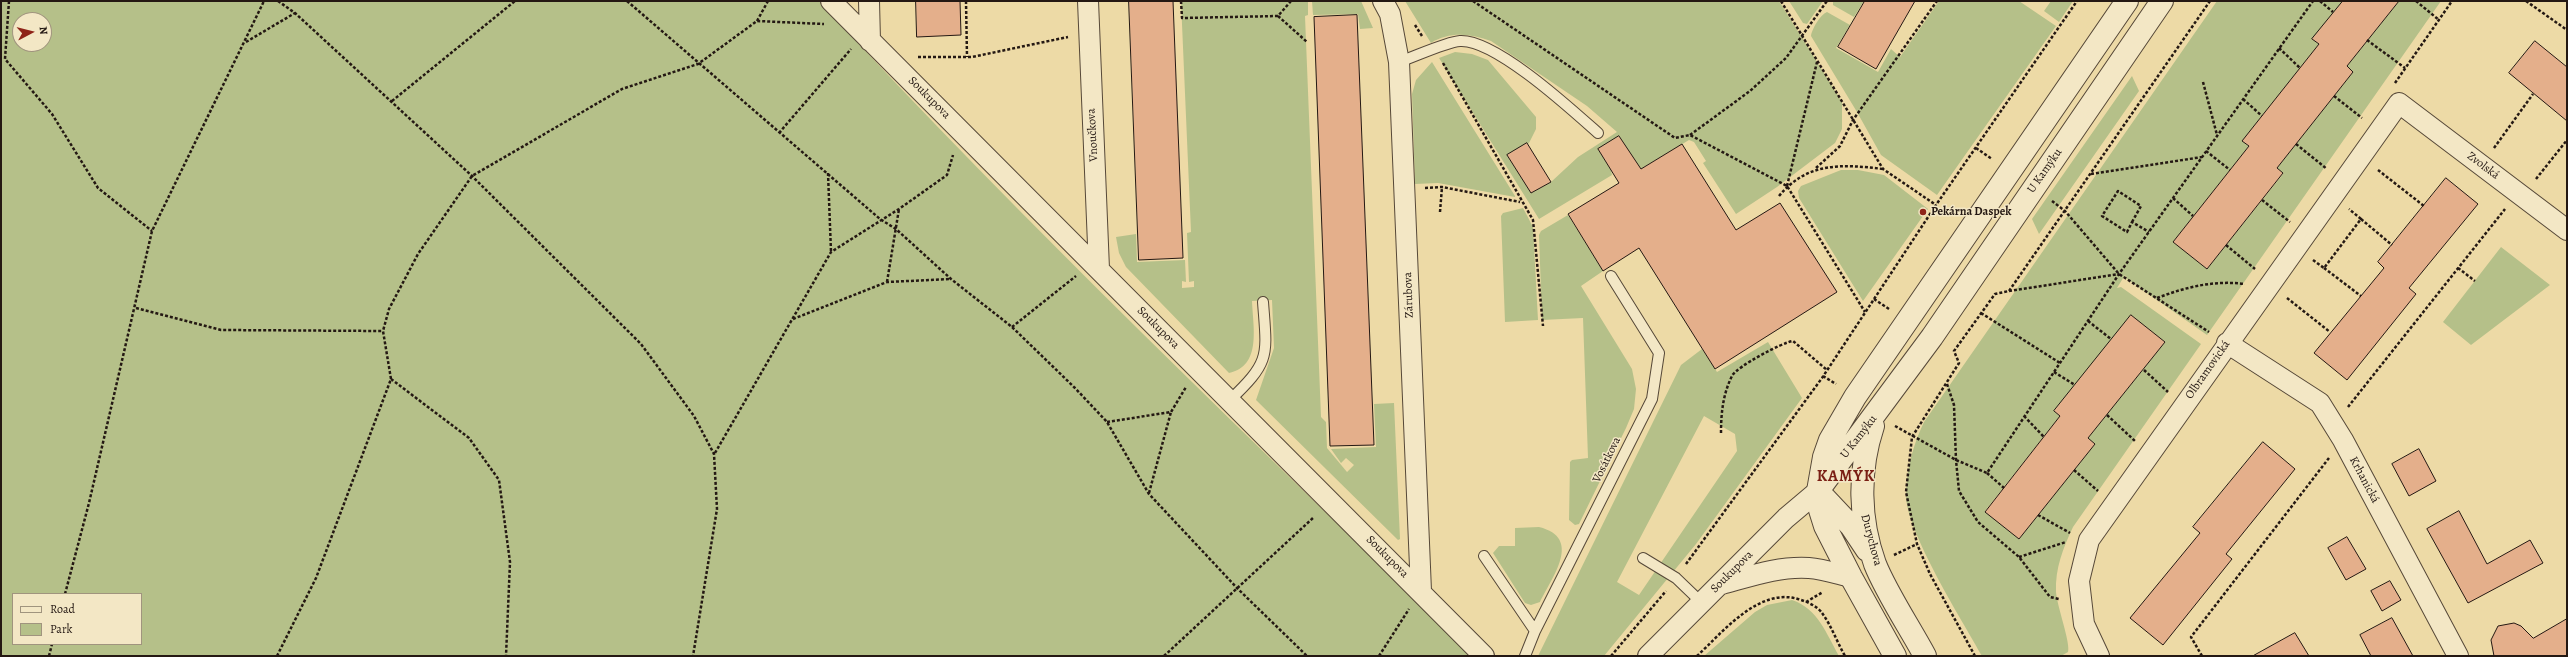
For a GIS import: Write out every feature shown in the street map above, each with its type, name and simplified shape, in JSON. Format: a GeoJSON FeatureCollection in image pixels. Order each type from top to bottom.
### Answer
{"type":"FeatureCollection","features":[{"type":"Feature","properties":{"kind":"street","name":"Soukupova"},"geometry":{"type":"LineString","coordinates":[[831,1],[1421,591],[1484,656]]}},
{"type":"Feature","properties":{"kind":"street"},"geometry":{"type":"LineString","coordinates":[[863,34],[869,1]]}},
{"type":"Feature","properties":{"kind":"street","name":"Vnoučkova"},"geometry":{"type":"LineString","coordinates":[[1088,1],[1096,266]]}},
{"type":"Feature","properties":{"kind":"street","name":"Zárubova"},"geometry":{"type":"LineString","coordinates":[[1383,1],[1390,14],[1399,62],[1421,591]]}},
{"type":"Feature","properties":{"kind":"street","name":"U Kamýku"},"geometry":{"type":"LineString","coordinates":[[1818,491],[1820,474],[1830,440],[1855,397],[2127,1]]}},
{"type":"Feature","properties":{"kind":"street","name":"U Kamýku"},"geometry":{"type":"LineString","coordinates":[[1818,491],[1877,415],[2162,1]]}},
{"type":"Feature","properties":{"kind":"street","name":"Zvolská"},"geometry":{"type":"LineString","coordinates":[[2399,103],[2481,165],[2525,188],[2567,230]]}},
{"type":"Feature","properties":{"kind":"street","name":"Olbramovická"},"geometry":{"type":"LineString","coordinates":[[2099,656],[2084,624],[2079,581],[2089,540],[2227,343],[2399,103]]}},
{"type":"Feature","properties":{"kind":"street","name":"Krhanická"},"geometry":{"type":"LineString","coordinates":[[2227,343],[2320,404],[2343,440],[2458,656]]}},
{"type":"Feature","properties":{"kind":"street","name":"Durychova"},"geometry":{"type":"LineString","coordinates":[[1877,415],[1865,456],[1862,487],[1867,536],[1884,561],[1925,656]]}},
{"type":"Feature","properties":{"kind":"street","name":"Soukupova"},"geometry":{"type":"LineString","coordinates":[[1648,656],[1722,584],[1786,518],[1818,491]]}},
{"type":"Feature","properties":{"kind":"street"},"geometry":{"type":"LineString","coordinates":[[1818,491],[1884,561]]}},
{"type":"Feature","properties":{"kind":"street"},"geometry":{"type":"LineString","coordinates":[[1818,491],[1820,510],[1825,526],[1851,577],[1895,656]]}},
{"type":"Feature","properties":{"kind":"street"},"geometry":{"type":"LineString","coordinates":[[1722,584],[1773,570],[1794,568],[1811,568],[1851,577]]}},
{"type":"Feature","properties":{"kind":"lane"},"geometry":{"type":"LineString","coordinates":[[1399,62],[1460,41],[1489,48],[1562,100],[1598,133]]}},
{"type":"Feature","properties":{"kind":"lane","name":"Vosátkova"},"geometry":{"type":"LineString","coordinates":[[1525,656],[1535,631],[1652,399],[1659,353],[1611,276]]}},
{"type":"Feature","properties":{"kind":"lane"},"geometry":{"type":"LineString","coordinates":[[1230,400],[1255,376],[1266,351],[1263,302]]}},
{"type":"Feature","properties":{"kind":"lane"},"geometry":{"type":"LineString","coordinates":[[1484,556],[1535,631]]}},
{"type":"Feature","properties":{"kind":"lane"},"geometry":{"type":"LineString","coordinates":[[1643,558],[1676,578],[1702,603]]}},
{"type":"Feature","properties":{"kind":"path"},"geometry":{"type":"LineString","coordinates":[[9,1],[5,58],[52,114],[98,188],[152,231]]}},
{"type":"Feature","properties":{"kind":"path"},"geometry":{"type":"LineString","coordinates":[[65,593],[136,308],[152,231],[264,1]]}},
{"type":"Feature","properties":{"kind":"path"},"geometry":{"type":"LineString","coordinates":[[278,1],[295,13],[472,176],[641,344],[694,416],[714,454],[717,509],[693,656]]}},
{"type":"Feature","properties":{"kind":"path"},"geometry":{"type":"LineString","coordinates":[[392,101],[515,1]]}},
{"type":"Feature","properties":{"kind":"path"},"geometry":{"type":"LineString","coordinates":[[627,1],[698,64],[828,173],[880,220],[896,229],[952,279],[1012,327],[1107,422],[1149,494],[1237,588],[1307,656]]}},
{"type":"Feature","properties":{"kind":"path"},"geometry":{"type":"LineString","coordinates":[[277,656],[316,578],[391,379],[383,331],[389,309],[418,254],[472,176],[622,89],[698,64],[757,21],[768,1]]}},
{"type":"Feature","properties":{"kind":"path"},"geometry":{"type":"LineString","coordinates":[[966,1],[967,57]]}},
{"type":"Feature","properties":{"kind":"path"},"geometry":{"type":"LineString","coordinates":[[1181,1],[1182,18],[1278,16],[1307,42]]}},
{"type":"Feature","properties":{"kind":"path"},"geometry":{"type":"LineString","coordinates":[[1278,16],[1291,1]]}},
{"type":"Feature","properties":{"kind":"path"},"geometry":{"type":"LineString","coordinates":[[1473,1],[1675,138],[1690,135],[1750,91],[1786,58],[1827,1]]}},
{"type":"Feature","properties":{"kind":"path"},"geometry":{"type":"LineString","coordinates":[[1780,1],[1883,169],[1936,205]]}},
{"type":"Feature","properties":{"kind":"path"},"geometry":{"type":"LineString","coordinates":[[1778,196],[1787,186],[1816,168],[1840,146],[1853,120],[1937,1]]}},
{"type":"Feature","properties":{"kind":"path"},"geometry":{"type":"LineString","coordinates":[[1611,656],[1676,578],[1827,370],[1936,205],[2077,1]]}},
{"type":"Feature","properties":{"kind":"path"},"geometry":{"type":"LineString","coordinates":[[2009,291],[2210,1]]}},
{"type":"Feature","properties":{"kind":"path"},"geometry":{"type":"LineString","coordinates":[[1987,473],[2119,274],[2313,1]]}},
{"type":"Feature","properties":{"kind":"path"},"geometry":{"type":"LineString","coordinates":[[2320,1],[2333,12]]}},
{"type":"Feature","properties":{"kind":"path"},"geometry":{"type":"LineString","coordinates":[[2416,1],[2439,20]]}},
{"type":"Feature","properties":{"kind":"path"},"geometry":{"type":"LineString","coordinates":[[2526,1],[2567,30]]}},
{"type":"Feature","properties":{"kind":"path"},"geometry":{"type":"LineString","coordinates":[[245,42],[295,13]]}},
{"type":"Feature","properties":{"kind":"path"},"geometry":{"type":"LineString","coordinates":[[757,21],[863,34]]}},
{"type":"Feature","properties":{"kind":"path"},"geometry":{"type":"LineString","coordinates":[[900,69],[911,57],[967,57],[1089,33]]}},
{"type":"Feature","properties":{"kind":"path"},"geometry":{"type":"LineString","coordinates":[[779,132],[863,34]]}},
{"type":"Feature","properties":{"kind":"path"},"geometry":{"type":"LineString","coordinates":[[2368,40],[2405,68]]}},
{"type":"Feature","properties":{"kind":"path"},"geometry":{"type":"LineString","coordinates":[[2279,48],[2300,68]]}},
{"type":"Feature","properties":{"kind":"path"},"geometry":{"type":"LineString","coordinates":[[1435,50],[1521,202],[1533,220],[1543,326]]}},
{"type":"Feature","properties":{"kind":"path"},"geometry":{"type":"LineString","coordinates":[[1787,186],[1817,61]]}},
{"type":"Feature","properties":{"kind":"path"},"geometry":{"type":"LineString","coordinates":[[2203,82],[2217,136]]}},
{"type":"Feature","properties":{"kind":"path"},"geometry":{"type":"LineString","coordinates":[[2481,165],[2533,94]]}},
{"type":"Feature","properties":{"kind":"path"},"geometry":{"type":"LineString","coordinates":[[2334,96],[2367,122]]}},
{"type":"Feature","properties":{"kind":"path"},"geometry":{"type":"LineString","coordinates":[[2243,98],[2262,116]]}},
{"type":"Feature","properties":{"kind":"path"},"geometry":{"type":"LineString","coordinates":[[714,454],[831,252],[899,209],[947,175],[961,130]]}},
{"type":"Feature","properties":{"kind":"path"},"geometry":{"type":"LineString","coordinates":[[1690,135],[1787,186],[1865,312]]}},
{"type":"Feature","properties":{"kind":"path"},"geometry":{"type":"LineString","coordinates":[[2202,656],[2191,638],[2343,440],[2345,410],[2458,268],[2567,140]]}},
{"type":"Feature","properties":{"kind":"path"},"geometry":{"type":"LineString","coordinates":[[2296,144],[2332,173]]}},
{"type":"Feature","properties":{"kind":"path"},"geometry":{"type":"LineString","coordinates":[[1976,148],[2010,170]]}},
{"type":"Feature","properties":{"kind":"path"},"geometry":{"type":"LineString","coordinates":[[2206,150],[2230,170]]}},
{"type":"Feature","properties":{"kind":"path"},"geometry":{"type":"LineString","coordinates":[[2091,174],[2202,156]]}},
{"type":"Feature","properties":{"kind":"path"},"geometry":{"type":"LineString","coordinates":[[1816,168],[1854,166],[1883,169]]}},
{"type":"Feature","properties":{"kind":"path"},"geometry":{"type":"LineString","coordinates":[[2374,168],[2424,206]]}},
{"type":"Feature","properties":{"kind":"path"},"geometry":{"type":"LineString","coordinates":[[828,173],[831,252]]}},
{"type":"Feature","properties":{"kind":"path"},"geometry":{"type":"LineString","coordinates":[[1438,187],[1521,202]]}},
{"type":"Feature","properties":{"kind":"path"},"geometry":{"type":"LineString","coordinates":[[1440,212],[1442,187]]}},
{"type":"Feature","properties":{"kind":"path"},"geometry":{"type":"LineString","coordinates":[[2033,188],[2065,211],[2119,274],[2227,343]]}},
{"type":"Feature","properties":{"kind":"path"},"geometry":{"type":"LineString","coordinates":[[2118,191],[2141,206],[2132,222],[2127,232],[2102,216],[2118,191]]}},
{"type":"Feature","properties":{"kind":"path"},"geometry":{"type":"LineString","coordinates":[[2173,198],[2193,216]]}},
{"type":"Feature","properties":{"kind":"path"},"geometry":{"type":"LineString","coordinates":[[2262,200],[2295,226]]}},
{"type":"Feature","properties":{"kind":"path"},"geometry":{"type":"LineString","coordinates":[[2346,207],[2392,245]]}},
{"type":"Feature","properties":{"kind":"path"},"geometry":{"type":"LineString","coordinates":[[887,282],[899,209]]}},
{"type":"Feature","properties":{"kind":"path"},"geometry":{"type":"LineString","coordinates":[[2324,268],[2361,219]]}},
{"type":"Feature","properties":{"kind":"path"},"geometry":{"type":"LineString","coordinates":[[2132,222],[2149,232]]}},
{"type":"Feature","properties":{"kind":"path"},"geometry":{"type":"LineString","coordinates":[[2226,246],[2261,274]]}},
{"type":"Feature","properties":{"kind":"path"},"geometry":{"type":"LineString","coordinates":[[2310,257],[2361,296]]}},
{"type":"Feature","properties":{"kind":"path"},"geometry":{"type":"LineString","coordinates":[[1012,327],[1096,266]]}},
{"type":"Feature","properties":{"kind":"path"},"geometry":{"type":"LineString","coordinates":[[2458,268],[2475,281]]}},
{"type":"Feature","properties":{"kind":"path"},"geometry":{"type":"LineString","coordinates":[[1975,656],[1930,574],[1917,544],[1906,492],[1912,438],[1959,363],[1954,351],[1995,294],[2119,274]]}},
{"type":"Feature","properties":{"kind":"path"},"geometry":{"type":"LineString","coordinates":[[792,319],[887,282],[952,279]]}},
{"type":"Feature","properties":{"kind":"path"},"geometry":{"type":"LineString","coordinates":[[2157,298],[2190,286],[2233,282],[2252,285]]}},
{"type":"Feature","properties":{"kind":"path"},"geometry":{"type":"LineString","coordinates":[[2284,296],[2330,332]]}},
{"type":"Feature","properties":{"kind":"path"},"geometry":{"type":"LineString","coordinates":[[136,308],[221,330],[383,331]]}},
{"type":"Feature","properties":{"kind":"path"},"geometry":{"type":"LineString","coordinates":[[1981,313],[2060,363]]}},
{"type":"Feature","properties":{"kind":"path"},"geometry":{"type":"LineString","coordinates":[[2088,321],[2111,339]]}},
{"type":"Feature","properties":{"kind":"path"},"geometry":{"type":"LineString","coordinates":[[1721,433],[1721,411],[1732,374],[1768,351],[1793,341],[1827,370]]}},
{"type":"Feature","properties":{"kind":"path"},"geometry":{"type":"LineString","coordinates":[[1149,494],[1171,412],[1198,368]]}},
{"type":"Feature","properties":{"kind":"path"},"geometry":{"type":"LineString","coordinates":[[2144,370],[2170,394]]}},
{"type":"Feature","properties":{"kind":"path"},"geometry":{"type":"LineString","coordinates":[[2054,372],[2075,385]]}},
{"type":"Feature","properties":{"kind":"path"},"geometry":{"type":"LineString","coordinates":[[391,379],[469,438],[499,480],[510,562],[506,656]]}},
{"type":"Feature","properties":{"kind":"path"},"geometry":{"type":"LineString","coordinates":[[1946,383],[1954,405],[1956,460],[1959,490],[1978,522],[2019,557],[2050,597],[2063,600]]}},
{"type":"Feature","properties":{"kind":"path"},"geometry":{"type":"LineString","coordinates":[[1107,422],[1171,412]]}},
{"type":"Feature","properties":{"kind":"path"},"geometry":{"type":"LineString","coordinates":[[2108,415],[2136,442]]}},
{"type":"Feature","properties":{"kind":"path"},"geometry":{"type":"LineString","coordinates":[[2024,416],[2044,437]]}},
{"type":"Feature","properties":{"kind":"path"},"geometry":{"type":"LineString","coordinates":[[1912,438],[1956,460],[1987,473],[2004,488]]}},
{"type":"Feature","properties":{"kind":"path"},"geometry":{"type":"LineString","coordinates":[[2074,470],[2101,493]]}},
{"type":"Feature","properties":{"kind":"path"},"geometry":{"type":"LineString","coordinates":[[1164,656],[1331,502]]}},
{"type":"Feature","properties":{"kind":"path"},"geometry":{"type":"LineString","coordinates":[[2038,515],[2072,534]]}},
{"type":"Feature","properties":{"kind":"path"},"geometry":{"type":"LineString","coordinates":[[2019,557],[2071,541]]}},
{"type":"Feature","properties":{"kind":"path"},"geometry":{"type":"LineString","coordinates":[[1884,561],[1917,544]]}},
{"type":"Feature","properties":{"kind":"path"},"geometry":{"type":"LineString","coordinates":[[1806,602],[1829,589]]}},
{"type":"Feature","properties":{"kind":"path"},"geometry":{"type":"LineString","coordinates":[[1379,656],[1421,591]]}},
{"type":"Feature","properties":{"kind":"path"},"geometry":{"type":"LineString","coordinates":[[1697,656],[1744,613],[1769,599],[1791,596],[1806,602],[1821,612],[1845,656]]}},
{"type":"Feature","properties":{"kind":"path"},"geometry":{"type":"LineString","coordinates":[[49,656],[52,645]]}},
{"type":"Feature","properties":{"kind":"green space"},"geometry":{"type":"Polygon","coordinates":[[[1,1],[819,1],[978,169],[1224,414],[1473,656],[1,656],[1,1]]]}},
{"type":"Feature","properties":{"kind":"green space"},"geometry":{"type":"Polygon","coordinates":[[[1181,1],[1308,1],[1308,15],[1305,16],[1321,417],[1326,422],[1327,448],[1347,472],[1354,465],[1346,458],[1341,463],[1331,449],[1376,447],[1374,404],[1394,403],[1400,539],[1398,540],[1256,400],[1274,348],[1272,300],[1252,301],[1254,333],[1251,354],[1247,362],[1240,369],[1229,373],[1126,267],[1119,253],[1116,237],[1136,234],[1137,262],[1185,260],[1186,282],[1182,281],[1182,288],[1194,287],[1194,281],[1189,282],[1187,233],[1191,232],[1181,1]]]}},
{"type":"Feature","properties":{"kind":"green space"},"geometry":{"type":"Polygon","coordinates":[[[1312,1],[1361,1],[1373,28],[1360,29],[1358,14],[1313,15],[1312,1]]]}},
{"type":"Feature","properties":{"kind":"green space"},"geometry":{"type":"Polygon","coordinates":[[[1405,1],[1779,1],[1842,102],[1842,129],[1835,143],[1777,187],[1736,214],[1703,163],[1706,161],[1694,142],[1689,140],[1641,169],[1619,136],[1598,149],[1611,170],[1612,175],[1539,219],[1439,58],[1455,52],[1472,54],[1488,60],[1536,117],[1536,129],[1529,143],[1507,155],[1531,193],[1551,182],[1578,157],[1617,132],[1587,106],[1491,41],[1468,35],[1453,35],[1438,39],[1431,43],[1405,1]]]}},
{"type":"Feature","properties":{"kind":"green space"},"geometry":{"type":"Polygon","coordinates":[[[1789,1],[1823,1],[1807,24],[1803,23],[1789,1]]]}},
{"type":"Feature","properties":{"kind":"green space"},"geometry":{"type":"Polygon","coordinates":[[[1833,1],[1864,1],[1854,17],[1833,5],[1833,1]]]}},
{"type":"Feature","properties":{"kind":"green space"},"geometry":{"type":"Polygon","coordinates":[[[1939,1],[2019,1],[2056,26],[1937,195],[1881,155],[1811,36],[1817,22],[1827,12],[1850,25],[1836,48],[1878,72],[1891,49],[1900,57],[1939,1]]]}},
{"type":"Feature","properties":{"kind":"green space"},"geometry":{"type":"Polygon","coordinates":[[[2051,1],[2073,1],[2059,22],[2044,11],[2051,1]]]}},
{"type":"Feature","properties":{"kind":"green space"},"geometry":{"type":"Polygon","coordinates":[[[2217,1],[2343,1],[2313,39],[2319,44],[2243,141],[2249,146],[2173,242],[2207,269],[2283,174],[2277,168],[2353,72],[2347,66],[2399,1],[2441,1],[2207,335],[2127,279],[2125,275],[2117,288],[2121,287],[2201,344],[2073,527],[2069,535],[2060,559],[2056,583],[2057,598],[2068,641],[2068,652],[2061,656],[1982,656],[1949,599],[1925,553],[1915,532],[1909,512],[1906,486],[1909,467],[1913,449],[1924,422],[2217,1]],[[2131,315],[2054,411],[2060,416],[1985,511],[2019,539],[2095,444],[2088,438],[2165,342],[2131,315]]]}},
{"type":"Feature","properties":{"kind":"green space"},"geometry":{"type":"Polygon","coordinates":[[[1432,62],[1515,197],[1438,183],[1415,184],[1412,94],[1416,80],[1432,62]]]}},
{"type":"Feature","properties":{"kind":"green space"},"geometry":{"type":"Polygon","coordinates":[[[2132,76],[2139,91],[2039,234],[2032,219],[2132,76]]]}},
{"type":"Feature","properties":{"kind":"green space"},"geometry":{"type":"Polygon","coordinates":[[[1841,170],[1858,170],[1884,175],[1928,209],[1863,301],[1799,198],[1798,191],[1801,186],[1841,170]]]}},
{"type":"Feature","properties":{"kind":"green space"},"geometry":{"type":"Polygon","coordinates":[[[1523,208],[1533,227],[1538,320],[1505,322],[1501,216],[1503,213],[1523,208]]]}},
{"type":"Feature","properties":{"kind":"green space"},"geometry":{"type":"Polygon","coordinates":[[[1568,215],[1603,271],[1581,286],[1632,369],[1636,389],[1634,409],[1626,428],[1579,524],[1575,525],[1569,520],[1570,462],[1572,460],[1588,458],[1583,318],[1542,320],[1539,235],[1541,231],[1568,215]]]}},
{"type":"Feature","properties":{"kind":"green space"},"geometry":{"type":"Polygon","coordinates":[[[2501,247],[2550,285],[2471,345],[2443,322],[2501,247]]]}},
{"type":"Feature","properties":{"kind":"green space"},"geometry":{"type":"Polygon","coordinates":[[[1768,342],[1802,398],[1696,544],[1604,656],[1538,656],[1681,365],[1702,349],[1717,372],[1768,342]],[[1704,416],[1617,582],[1639,595],[1737,451],[1735,434],[1704,416]]]}},
{"type":"Feature","properties":{"kind":"green space"},"geometry":{"type":"Polygon","coordinates":[[[1539,527],[1552,532],[1559,540],[1562,549],[1557,570],[1540,602],[1531,605],[1525,603],[1493,553],[1499,546],[1515,546],[1515,528],[1539,527]]]}},
{"type":"Feature","properties":{"kind":"green space"},"geometry":{"type":"Polygon","coordinates":[[[1792,600],[1801,604],[1815,616],[1839,656],[1704,656],[1755,612],[1767,605],[1792,600]]]}},
{"type":"Feature","properties":{"kind":"building"},"geometry":{"type":"Polygon","coordinates":[[[916,1],[960,1],[961,35],[917,37],[916,1]]]}},
{"type":"Feature","properties":{"kind":"building"},"geometry":{"type":"Polygon","coordinates":[[[1129,1],[1173,1],[1183,258],[1139,260],[1129,1]]]}},
{"type":"Feature","properties":{"kind":"building"},"geometry":{"type":"Polygon","coordinates":[[[1865,1],[1915,1],[1876,69],[1838,47],[1865,1]]]}},
{"type":"Feature","properties":{"kind":"building"},"geometry":{"type":"Polygon","coordinates":[[[2343,1],[2399,1],[2347,66],[2353,72],[2277,168],[2283,173],[2207,269],[2173,242],[2249,146],[2242,141],[2319,44],[2312,39],[2343,1]]]}},
{"type":"Feature","properties":{"kind":"building"},"geometry":{"type":"Polygon","coordinates":[[[1357,15],[1374,445],[1330,446],[1314,17],[1357,15]]]}},
{"type":"Feature","properties":{"kind":"building"},"geometry":{"type":"Polygon","coordinates":[[[2535,41],[2567,67],[2567,121],[2509,73],[2535,41]]]}},
{"type":"Feature","properties":{"kind":"building"},"geometry":{"type":"Polygon","coordinates":[[[1619,136],[1641,169],[1682,144],[1736,230],[1780,203],[1837,292],[1715,369],[1639,248],[1603,271],[1568,214],[1619,183],[1598,149],[1619,136]]]}},
{"type":"Feature","properties":{"kind":"building"},"geometry":{"type":"Polygon","coordinates":[[[1527,143],[1551,182],[1531,193],[1507,155],[1527,143]]]}},
{"type":"Feature","properties":{"kind":"building"},"geometry":{"type":"Polygon","coordinates":[[[2446,178],[2478,204],[2409,288],[2416,294],[2347,380],[2314,353],[2384,268],[2378,262],[2446,178]]]}},
{"type":"Feature","properties":{"kind":"building"},"geometry":{"type":"Polygon","coordinates":[[[2131,315],[2165,342],[2088,438],[2095,444],[2019,539],[1985,512],[2060,416],[2054,411],[2131,315]]]}},
{"type":"Feature","properties":{"kind":"building"},"geometry":{"type":"Polygon","coordinates":[[[2263,442],[2295,469],[2226,554],[2232,559],[2163,645],[2130,618],[2200,533],[2193,527],[2263,442]]]}},
{"type":"Feature","properties":{"kind":"building"},"geometry":{"type":"Polygon","coordinates":[[[2419,449],[2436,481],[2409,496],[2392,464],[2419,449]]]}},
{"type":"Feature","properties":{"kind":"building"},"geometry":{"type":"Polygon","coordinates":[[[2459,511],[2487,564],[2530,540],[2543,563],[2468,603],[2427,529],[2459,511]]]}},
{"type":"Feature","properties":{"kind":"building"},"geometry":{"type":"Polygon","coordinates":[[[2347,537],[2366,569],[2346,580],[2328,548],[2347,537]]]}},
{"type":"Feature","properties":{"kind":"building"},"geometry":{"type":"Polygon","coordinates":[[[2390,581],[2401,600],[2382,611],[2371,591],[2390,581]]]}},
{"type":"Feature","properties":{"kind":"building"},"geometry":{"type":"Polygon","coordinates":[[[2392,618],[2413,656],[2371,656],[2360,635],[2392,618]]]}},
{"type":"Feature","properties":{"kind":"building"},"geometry":{"type":"Polygon","coordinates":[[[2567,619],[2567,656],[2494,656],[2491,640],[2498,626],[2514,623],[2521,626],[2533,638],[2567,619]]]}},
{"type":"Feature","properties":{"kind":"building"},"geometry":{"type":"Polygon","coordinates":[[[2295,633],[2309,656],[2253,656],[2295,633]]]}},
{"type":"Feature","properties":{"kind":"place","name":"Pekárna Daspek"},"geometry":{"type":"Point","coordinates":[1923,212]}},
{"type":"Feature","properties":{"kind":"district","name":"KAMÝK"},"geometry":{"type":"Point","coordinates":[1846,477]}}]}
